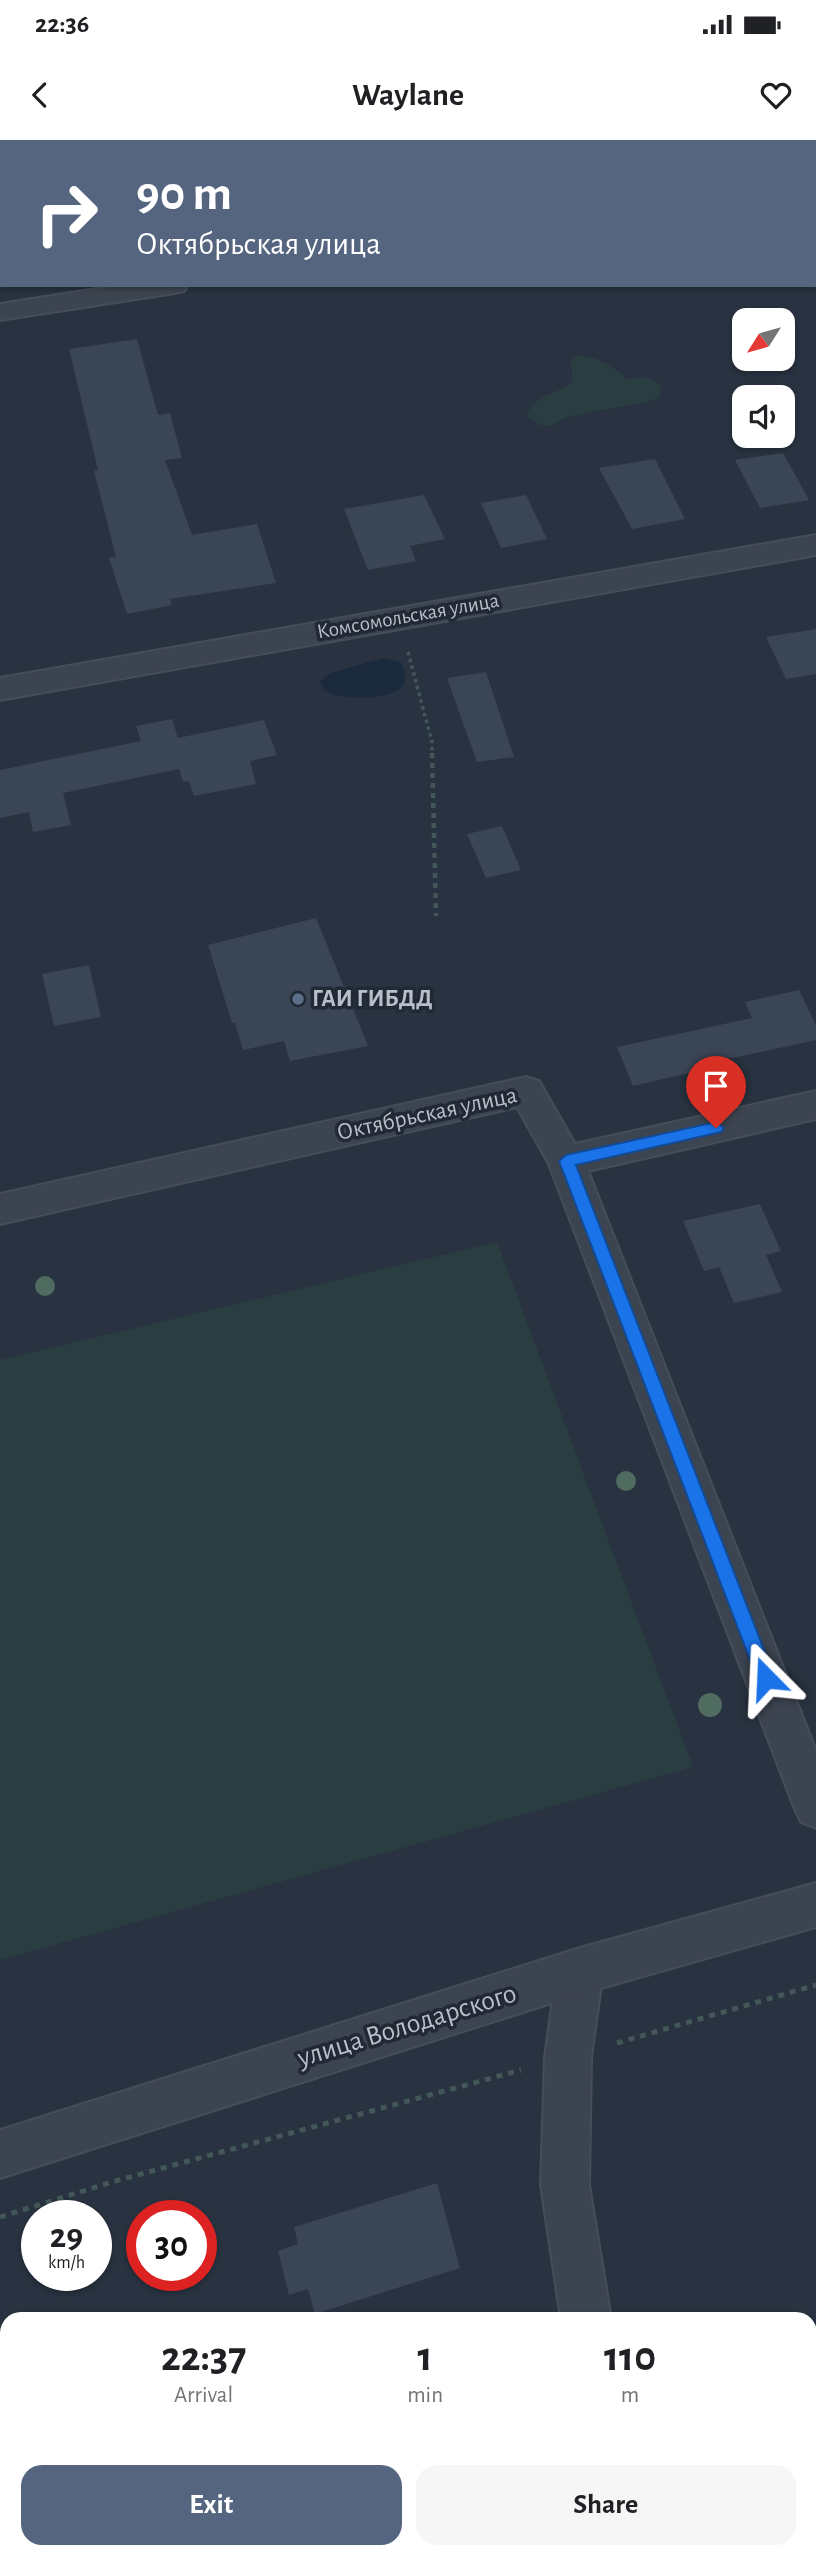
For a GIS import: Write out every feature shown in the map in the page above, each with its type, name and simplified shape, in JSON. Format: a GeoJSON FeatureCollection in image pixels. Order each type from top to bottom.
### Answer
{"type":"FeatureCollection","features":[{"type":"Feature","properties":{"kind":"street"},"geometry":{"type":"LineString","coordinates":[[0,312],[162,287]]}},
{"type":"Feature","properties":{"kind":"street","name":"Комсомольская улица"},"geometry":{"type":"LineString","coordinates":[[0,689],[816,545]]}},
{"type":"Feature","properties":{"kind":"street","name":"Октябрьская улица"},"geometry":{"type":"LineString","coordinates":[[0,1209],[526,1091],[566,1161]]}},
{"type":"Feature","properties":{"kind":"street"},"geometry":{"type":"LineString","coordinates":[[816,1105],[566,1161],[816,1807]]}},
{"type":"Feature","properties":{"kind":"street","name":"улица Володарского"},"geometry":{"type":"LineString","coordinates":[[0,2154],[580,1971],[816,1905]]}},
{"type":"Feature","properties":{"kind":"street"},"geometry":{"type":"LineString","coordinates":[[580,1971],[568,2057],[565,2185],[585,2312]]}},
{"type":"Feature","properties":{"kind":"path"},"geometry":{"type":"LineString","coordinates":[[395,619],[409,655],[432,743],[436,916]]}},
{"type":"Feature","properties":{"kind":"path"},"geometry":{"type":"LineString","coordinates":[[0,2217],[112,2182],[568,2057],[816,1985]]}},
{"type":"Feature","properties":{"kind":"green space"},"geometry":{"type":"Polygon","coordinates":[[[578,355],[604,362],[627,379],[641,377],[653,380],[661,387],[661,396],[650,401],[566,417],[550,426],[540,425],[526,415],[542,397],[573,381],[571,360],[578,355]]]}},
{"type":"Feature","properties":{"kind":"green space"},"geometry":{"type":"Polygon","coordinates":[[[497,1242],[693,1767],[0,1960],[0,1360],[497,1242]]]}},
{"type":"Feature","properties":{"kind":"water"},"geometry":{"type":"Polygon","coordinates":[[[384,658],[402,663],[405,680],[401,687],[393,692],[370,698],[344,697],[326,691],[320,682],[331,673],[384,658]]]}},
{"type":"Feature","properties":{"kind":"building"},"geometry":{"type":"Polygon","coordinates":[[[137,339],[158,415],[170,413],[182,458],[165,460],[192,535],[257,524],[276,583],[170,599],[172,605],[127,614],[109,558],[116,557],[94,471],[98,470],[69,349],[137,339]]]}},
{"type":"Feature","properties":{"kind":"building"},"geometry":{"type":"Polygon","coordinates":[[[783,453],[809,500],[760,508],[735,460],[783,453]]]}},
{"type":"Feature","properties":{"kind":"building"},"geometry":{"type":"Polygon","coordinates":[[[655,459],[685,519],[632,529],[599,468],[655,459]]]}},
{"type":"Feature","properties":{"kind":"building"},"geometry":{"type":"Polygon","coordinates":[[[424,495],[445,539],[410,546],[416,561],[368,570],[344,509],[424,495]]]}},
{"type":"Feature","properties":{"kind":"building"},"geometry":{"type":"Polygon","coordinates":[[[526,495],[547,539],[501,548],[481,503],[526,495]]]}},
{"type":"Feature","properties":{"kind":"building"},"geometry":{"type":"Polygon","coordinates":[[[816,629],[816,674],[786,679],[766,637],[816,629]]]}},
{"type":"Feature","properties":{"kind":"building"},"geometry":{"type":"Polygon","coordinates":[[[486,672],[514,757],[477,762],[447,678],[486,672]]]}},
{"type":"Feature","properties":{"kind":"building"},"geometry":{"type":"Polygon","coordinates":[[[172,719],[178,738],[264,720],[277,755],[250,761],[256,784],[194,796],[189,781],[183,782],[179,769],[63,793],[71,825],[33,832],[29,812],[0,818],[0,770],[141,741],[136,726],[172,719]]]}},
{"type":"Feature","properties":{"kind":"building"},"geometry":{"type":"Polygon","coordinates":[[[502,826],[521,870],[486,878],[467,834],[502,826]]]}},
{"type":"Feature","properties":{"kind":"building"},"geometry":{"type":"Polygon","coordinates":[[[316,918],[368,1046],[290,1061],[284,1041],[243,1050],[208,945],[316,918]]]}},
{"type":"Feature","properties":{"kind":"building"},"geometry":{"type":"Polygon","coordinates":[[[89,965],[101,1017],[54,1026],[42,974],[89,965]]]}},
{"type":"Feature","properties":{"kind":"building"},"geometry":{"type":"Polygon","coordinates":[[[799,990],[816,1025],[816,1040],[700,1065],[702,1070],[633,1086],[617,1047],[752,1018],[745,1002],[799,990]]]}},
{"type":"Feature","properties":{"kind":"building"},"geometry":{"type":"Polygon","coordinates":[[[760,1204],[781,1251],[766,1255],[782,1292],[734,1303],[719,1267],[704,1271],[683,1221],[760,1204]]]}},
{"type":"Feature","properties":{"kind":"building"},"geometry":{"type":"Polygon","coordinates":[[[437,2183],[460,2268],[314,2312],[308,2289],[289,2295],[278,2251],[298,2244],[294,2227],[437,2183]]]}},
{"type":"Feature","properties":{"kind":"place","name":"ГАИ ГИБДД"},"geometry":{"type":"Point","coordinates":[298,999]}},
{"type":"Feature","properties":{"kind":"route"},"geometry":{"type":"LineString","coordinates":[[716,1128],[566,1161],[766,1678]]}}]}
